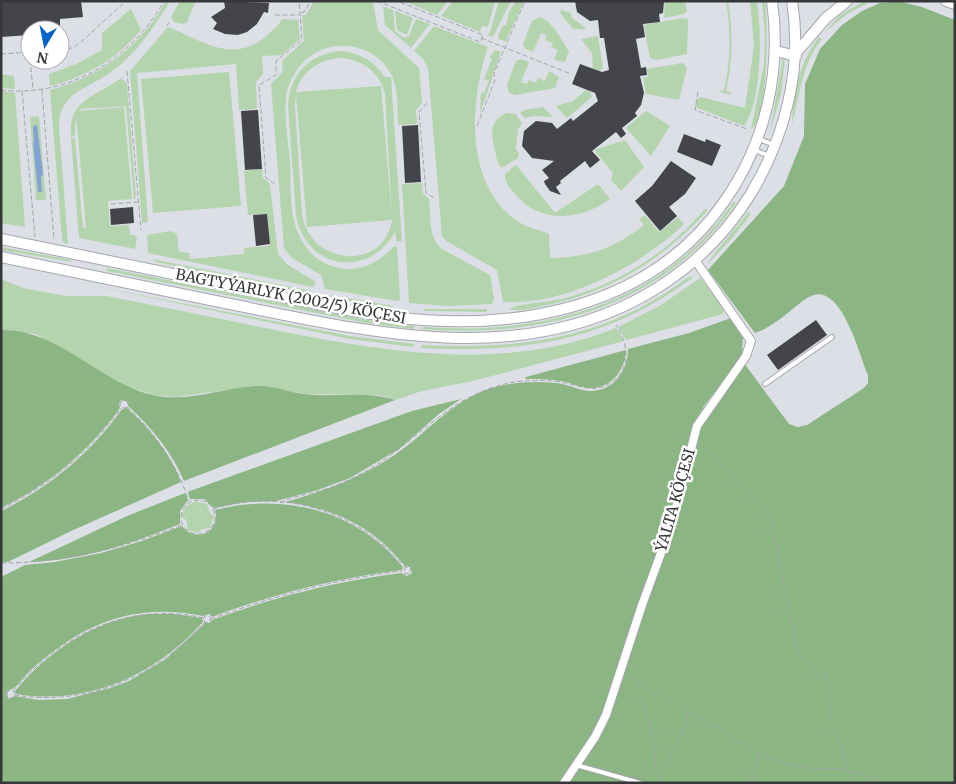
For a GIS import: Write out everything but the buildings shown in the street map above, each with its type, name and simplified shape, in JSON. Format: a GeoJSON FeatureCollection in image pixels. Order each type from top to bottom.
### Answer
{"type":"FeatureCollection","features":[{"type":"Feature","properties":{"kind":"street","name":"BAGTYÝARLYK (2002/5) KÖÇESI"},"geometry":{"type":"LineString","coordinates":[[1,239],[390,317],[469,321],[545,314],[575,307],[610,294],[640,278],[674,254],[701,230],[721,207],[753,149],[770,96],[776,51],[772,1]]}},
{"type":"Feature","properties":{"kind":"street","name":"BAGTYÝARLYK (2002/5) KÖÇESI"},"geometry":{"type":"LineString","coordinates":[[1,257],[386,334],[478,338],[547,332],[596,319],[648,294],[695,260],[714,242],[744,204],[770,156],[789,99],[796,54],[796,33],[792,1]]}},
{"type":"Feature","properties":{"kind":"street"},"geometry":{"type":"LineString","coordinates":[[776,51],[796,54],[826,18],[848,1]]}},
{"type":"Feature","properties":{"kind":"street"},"geometry":{"type":"LineString","coordinates":[[946,1],[955,4]]}},
{"type":"Feature","properties":{"kind":"street"},"geometry":{"type":"LineString","coordinates":[[90,275],[94,258]]}},
{"type":"Feature","properties":{"kind":"street","name":"ÝALTA KÖÇESI"},"geometry":{"type":"LineString","coordinates":[[564,783],[596,737],[606,715],[674,517],[697,426],[746,356],[751,341],[695,260]]}},
{"type":"Feature","properties":{"kind":"lane"},"geometry":{"type":"LineString","coordinates":[[757,138],[774,145]]}},
{"type":"Feature","properties":{"kind":"lane"},"geometry":{"type":"LineString","coordinates":[[753,149],[770,156]]}},
{"type":"Feature","properties":{"kind":"lane"},"geometry":{"type":"LineString","coordinates":[[765,384],[832,337]]}},
{"type":"Feature","properties":{"kind":"lane"},"geometry":{"type":"LineString","coordinates":[[576,766],[640,783]]}},
{"type":"Feature","properties":{"kind":"path"},"geometry":{"type":"LineString","coordinates":[[70,48],[81,42],[126,1]]}},
{"type":"Feature","properties":{"kind":"path"},"geometry":{"type":"LineString","coordinates":[[1,90],[42,89],[79,79],[106,64],[139,36],[164,1]]}},
{"type":"Feature","properties":{"kind":"path"},"geometry":{"type":"LineString","coordinates":[[275,184],[266,178],[259,85],[276,75],[276,61],[302,40],[298,1]]}},
{"type":"Feature","properties":{"kind":"path"},"geometry":{"type":"LineString","coordinates":[[275,14],[299,14],[304,12],[311,1]]}},
{"type":"Feature","properties":{"kind":"path"},"geometry":{"type":"LineString","coordinates":[[377,1],[480,42],[483,35],[397,1]]}},
{"type":"Feature","properties":{"kind":"path"},"geometry":{"type":"LineString","coordinates":[[477,126],[504,48],[525,1]]}},
{"type":"Feature","properties":{"kind":"path"},"geometry":{"type":"LineString","coordinates":[[167,26],[169,22]]}},
{"type":"Feature","properties":{"kind":"path"},"geometry":{"type":"LineString","coordinates":[[481,38],[571,74]]}},
{"type":"Feature","properties":{"kind":"path"},"geometry":{"type":"LineString","coordinates":[[1,54],[20,53]]}},
{"type":"Feature","properties":{"kind":"path"},"geometry":{"type":"LineString","coordinates":[[31,70],[33,90]]}},
{"type":"Feature","properties":{"kind":"path"},"geometry":{"type":"LineString","coordinates":[[127,71],[141,230]]}},
{"type":"Feature","properties":{"kind":"path"},"geometry":{"type":"LineString","coordinates":[[42,89],[55,250]]}},
{"type":"Feature","properties":{"kind":"path"},"geometry":{"type":"LineString","coordinates":[[22,90],[35,246]]}},
{"type":"Feature","properties":{"kind":"path"},"geometry":{"type":"LineString","coordinates":[[698,92],[695,110],[747,129]]}},
{"type":"Feature","properties":{"kind":"path"},"geometry":{"type":"LineString","coordinates":[[427,103],[419,112],[426,193],[434,198]]}},
{"type":"Feature","properties":{"kind":"path"},"geometry":{"type":"LineString","coordinates":[[111,204],[139,202]]}},
{"type":"Feature","properties":{"kind":"path"},"geometry":{"type":"LineString","coordinates":[[280,503],[336,485],[368,470],[404,447],[446,410],[480,391],[525,381],[557,382],[590,390],[606,386],[621,372],[627,356],[625,340],[616,325]]}},
{"type":"Feature","properties":{"kind":"path"},"geometry":{"type":"LineString","coordinates":[[122,408],[120,404],[122,401],[126,401],[127,407],[149,428],[168,455],[190,501]]}},
{"type":"Feature","properties":{"kind":"path"},"geometry":{"type":"LineString","coordinates":[[1,509],[46,483],[72,463],[99,437],[122,408],[127,407]]}},
{"type":"Feature","properties":{"kind":"path"},"geometry":{"type":"LineString","coordinates":[[704,449],[769,510],[797,651],[803,660],[824,676],[829,685],[830,717],[850,769],[853,783]]}},
{"type":"Feature","properties":{"kind":"path"},"geometry":{"type":"LineString","coordinates":[[203,500],[214,509],[214,522],[206,532],[192,533],[182,525],[181,512],[190,501],[203,500]]}},
{"type":"Feature","properties":{"kind":"path"},"geometry":{"type":"LineString","coordinates":[[211,619],[208,615],[204,618],[175,613],[148,613],[124,617],[102,624],[54,652],[32,670],[13,691],[9,690],[7,695],[10,698],[14,695],[58,698],[86,694],[110,687],[138,675],[166,658],[205,622],[209,622],[211,619],[258,602],[310,588],[354,578],[403,571],[407,575],[411,572],[409,567],[405,567],[381,542],[347,519],[327,511],[280,503],[245,503],[214,509]]}},
{"type":"Feature","properties":{"kind":"path"},"geometry":{"type":"LineString","coordinates":[[1,563],[42,562],[84,556],[130,544],[182,525]]}},
{"type":"Feature","properties":{"kind":"path"},"geometry":{"type":"LineString","coordinates":[[403,571],[405,567]]}},
{"type":"Feature","properties":{"kind":"path"},"geometry":{"type":"LineString","coordinates":[[204,618],[205,622]]}},
{"type":"Feature","properties":{"kind":"path"},"geometry":{"type":"LineString","coordinates":[[620,673],[688,711],[759,755],[794,766],[850,769],[883,783]]}},
{"type":"Feature","properties":{"kind":"path"},"geometry":{"type":"LineString","coordinates":[[637,681],[653,735],[660,782]]}},
{"type":"Feature","properties":{"kind":"path"},"geometry":{"type":"LineString","coordinates":[[13,691],[14,695]]}},
{"type":"Feature","properties":{"kind":"path"},"geometry":{"type":"LineString","coordinates":[[660,782],[686,724],[688,711]]}},
{"type":"Feature","properties":{"kind":"path"},"geometry":{"type":"LineString","coordinates":[[751,783],[759,755]]}},
{"type":"Feature","properties":{"kind":"path"},"geometry":{"type":"LineString","coordinates":[[656,783],[660,782]]}},
{"type":"Feature","properties":{"kind":"green space"},"geometry":{"type":"Polygon","coordinates":[[[166,1],[170,1],[158,21],[129,57],[106,76],[73,95],[62,109],[59,128],[68,244],[65,244],[62,240],[50,90],[86,77],[117,58],[144,32],[166,1]]]}},
{"type":"Feature","properties":{"kind":"green space"},"geometry":{"type":"Polygon","coordinates":[[[180,1],[196,1],[187,22],[183,24],[174,22],[171,17],[180,1]]]}},
{"type":"Feature","properties":{"kind":"green space"},"geometry":{"type":"Polygon","coordinates":[[[314,1],[373,2],[378,30],[419,68],[422,103],[416,110],[417,124],[398,125],[397,94],[392,76],[383,63],[371,53],[358,48],[343,46],[315,53],[303,62],[294,75],[288,87],[286,97],[292,207],[295,225],[300,238],[306,248],[319,259],[329,265],[347,269],[355,269],[372,264],[393,247],[397,246],[400,300],[398,301],[325,289],[321,275],[292,258],[284,248],[271,84],[282,73],[283,60],[304,41],[302,15],[306,15],[314,1]]]}},
{"type":"Feature","properties":{"kind":"green space"},"geometry":{"type":"Polygon","coordinates":[[[404,1],[448,1],[437,15],[404,1]]]}},
{"type":"Feature","properties":{"kind":"green space"},"geometry":{"type":"Polygon","coordinates":[[[453,1],[495,1],[488,27],[482,26],[480,32],[441,16],[453,1]]]}},
{"type":"Feature","properties":{"kind":"green space"},"geometry":{"type":"Polygon","coordinates":[[[499,1],[511,1],[493,37],[487,35],[490,32],[499,1]]]}},
{"type":"Feature","properties":{"kind":"green space"},"geometry":{"type":"Polygon","coordinates":[[[516,1],[524,1],[506,42],[499,39],[498,36],[502,26],[506,25],[509,12],[516,1]]]}},
{"type":"Feature","properties":{"kind":"green space"},"geometry":{"type":"Polygon","coordinates":[[[665,1],[685,1],[687,11],[684,14],[664,18],[665,1]]]}},
{"type":"Feature","properties":{"kind":"green space"},"geometry":{"type":"Polygon","coordinates":[[[726,1],[728,1],[731,24],[731,57],[726,91],[731,93],[730,95],[718,91],[724,90],[729,57],[729,23],[726,1]]]}},
{"type":"Feature","properties":{"kind":"green space"},"geometry":{"type":"Polygon","coordinates":[[[750,1],[757,1],[760,47],[754,101],[744,126],[695,107],[700,97],[745,108],[754,46],[750,1]]]}},
{"type":"Feature","properties":{"kind":"green space"},"geometry":{"type":"Polygon","coordinates":[[[762,1],[765,1],[766,13],[766,69],[761,107],[757,121],[751,130],[764,64],[765,36],[762,1]]]}},
{"type":"Feature","properties":{"kind":"green space"},"geometry":{"type":"Polygon","coordinates":[[[864,1],[872,1],[847,14],[825,32],[840,15],[864,1]]]}},
{"type":"Feature","properties":{"kind":"green space"},"geometry":{"type":"Polygon","coordinates":[[[901,2],[922,7],[955,20],[955,783],[568,783],[597,740],[700,425],[744,363],[789,424],[798,427],[807,425],[864,388],[868,383],[868,375],[846,320],[838,307],[829,298],[819,294],[807,298],[776,322],[755,333],[708,270],[784,186],[804,136],[805,84],[820,49],[842,25],[862,11],[880,3],[901,2]]]}},
{"type":"Feature","properties":{"kind":"green space"},"geometry":{"type":"Polygon","coordinates":[[[383,6],[393,10],[395,31],[404,38],[409,36],[416,19],[430,24],[411,48],[385,25],[383,6]]]}},
{"type":"Feature","properties":{"kind":"green space"},"geometry":{"type":"Polygon","coordinates":[[[131,9],[141,30],[122,50],[100,66],[76,78],[50,86],[49,74],[60,70],[70,70],[70,66],[102,50],[102,33],[131,9]]]}},
{"type":"Feature","properties":{"kind":"green space"},"geometry":{"type":"Polygon","coordinates":[[[561,10],[571,13],[572,18],[587,29],[573,29],[560,13],[561,10]]]}},
{"type":"Feature","properties":{"kind":"green space"},"geometry":{"type":"Polygon","coordinates":[[[395,11],[413,18],[407,35],[397,30],[395,11]]]}},
{"type":"Feature","properties":{"kind":"green space"},"geometry":{"type":"Polygon","coordinates":[[[540,17],[553,27],[567,48],[569,52],[565,62],[554,60],[558,50],[551,47],[553,43],[545,40],[547,35],[541,33],[533,52],[525,49],[523,44],[532,21],[540,17]]]}},
{"type":"Feature","properties":{"kind":"green space"},"geometry":{"type":"Polygon","coordinates":[[[682,18],[688,19],[687,54],[656,60],[650,58],[644,25],[682,18]]]}},
{"type":"Feature","properties":{"kind":"green space"},"geometry":{"type":"Polygon","coordinates":[[[282,19],[298,20],[300,39],[282,55],[262,56],[263,74],[256,82],[257,109],[239,110],[236,64],[137,73],[148,222],[142,223],[130,71],[167,28],[219,48],[243,49],[266,36],[282,19]]]}},
{"type":"Feature","properties":{"kind":"green space"},"geometry":{"type":"Polygon","coordinates":[[[434,26],[488,47],[477,91],[475,114],[479,161],[486,183],[498,203],[518,222],[549,234],[550,258],[588,254],[611,246],[644,225],[639,219],[645,215],[659,232],[678,217],[684,224],[646,254],[600,280],[576,290],[551,297],[527,302],[503,302],[497,270],[446,241],[442,236],[428,68],[423,59],[414,51],[434,26]]]}},
{"type":"Feature","properties":{"kind":"green space"},"geometry":{"type":"Polygon","coordinates":[[[598,36],[603,68],[599,71],[593,69],[592,53],[581,39],[598,36]]]}},
{"type":"Feature","properties":{"kind":"green space"},"geometry":{"type":"Polygon","coordinates":[[[819,37],[822,39],[806,69],[792,124],[794,101],[802,67],[812,46],[819,37]]]}},
{"type":"Feature","properties":{"kind":"green space"},"geometry":{"type":"Polygon","coordinates":[[[495,50],[501,52],[480,114],[481,92],[484,93],[489,81],[484,79],[492,59],[489,58],[495,50]]]}},
{"type":"Feature","properties":{"kind":"green space"},"geometry":{"type":"Polygon","coordinates":[[[341,51],[360,56],[376,66],[385,77],[391,77],[402,241],[397,242],[395,232],[383,247],[369,257],[354,262],[339,262],[324,257],[311,247],[302,233],[296,215],[288,106],[289,95],[292,85],[303,68],[320,56],[341,51]],[[341,58],[326,61],[312,68],[302,78],[296,92],[381,86],[392,219],[385,93],[382,85],[369,68],[356,61],[341,58]],[[296,94],[295,106],[302,214],[308,231],[318,244],[332,252],[347,256],[362,255],[376,248],[386,237],[392,220],[307,227],[296,94]]]}},
{"type":"Feature","properties":{"kind":"green space"},"geometry":{"type":"Polygon","coordinates":[[[783,57],[785,58],[781,94],[770,132],[783,57]]]}},
{"type":"Feature","properties":{"kind":"green space"},"geometry":{"type":"Polygon","coordinates":[[[521,59],[529,62],[521,82],[527,84],[529,80],[536,83],[538,78],[545,81],[549,71],[559,77],[555,88],[516,95],[509,93],[507,85],[516,61],[521,59]]]}},
{"type":"Feature","properties":{"kind":"green space"},"geometry":{"type":"Polygon","coordinates":[[[683,63],[687,68],[679,100],[646,94],[643,78],[648,77],[647,69],[683,63]]]}},
{"type":"Feature","properties":{"kind":"green space"},"geometry":{"type":"Polygon","coordinates":[[[229,72],[241,206],[153,213],[141,79],[229,72]]]}},
{"type":"Feature","properties":{"kind":"green space"},"geometry":{"type":"Polygon","coordinates":[[[1,74],[14,76],[15,89],[1,88],[1,74]]]}},
{"type":"Feature","properties":{"kind":"green space"},"geometry":{"type":"Polygon","coordinates":[[[121,78],[127,84],[136,198],[134,199],[126,106],[81,109],[76,113],[79,111],[124,107],[132,199],[108,201],[110,226],[129,225],[130,235],[135,235],[137,238],[135,249],[79,238],[71,139],[75,138],[83,228],[86,228],[76,114],[75,136],[71,137],[71,124],[74,114],[85,100],[121,78]]]}},
{"type":"Feature","properties":{"kind":"green space"},"geometry":{"type":"Polygon","coordinates":[[[586,90],[590,91],[592,97],[567,118],[556,106],[573,101],[586,90]]]}},
{"type":"Feature","properties":{"kind":"green space"},"geometry":{"type":"Polygon","coordinates":[[[1,91],[15,93],[25,227],[1,223],[1,91]]]}},
{"type":"Feature","properties":{"kind":"green space"},"geometry":{"type":"Polygon","coordinates":[[[543,107],[553,117],[534,116],[525,118],[520,113],[525,110],[543,107]]]}},
{"type":"Feature","properties":{"kind":"green space"},"geometry":{"type":"Polygon","coordinates":[[[646,111],[670,126],[651,156],[626,128],[646,111]]]}},
{"type":"Feature","properties":{"kind":"green space"},"geometry":{"type":"Polygon","coordinates":[[[507,113],[516,114],[522,123],[518,129],[516,149],[519,153],[518,158],[502,168],[496,157],[492,133],[497,119],[507,113]]]}},
{"type":"Feature","properties":{"kind":"green space"},"geometry":{"type":"Polygon","coordinates":[[[39,116],[46,200],[36,200],[30,117],[39,116]]]}},
{"type":"Feature","properties":{"kind":"green space"},"geometry":{"type":"Polygon","coordinates":[[[625,140],[644,167],[621,191],[611,180],[613,173],[594,150],[625,140]]]}},
{"type":"Feature","properties":{"kind":"green space"},"geometry":{"type":"Polygon","coordinates":[[[516,165],[555,213],[598,184],[610,199],[586,212],[574,215],[548,215],[536,211],[525,204],[506,182],[505,174],[516,165]]]}},
{"type":"Feature","properties":{"kind":"green space"},"geometry":{"type":"Polygon","coordinates":[[[262,169],[263,178],[270,184],[278,254],[288,265],[316,282],[313,287],[148,253],[147,235],[171,231],[177,234],[179,252],[189,253],[190,259],[244,254],[244,248],[270,246],[267,214],[248,215],[244,171],[262,169]]]}},
{"type":"Feature","properties":{"kind":"green space"},"geometry":{"type":"Polygon","coordinates":[[[422,183],[423,194],[429,199],[434,239],[442,249],[490,275],[494,299],[492,304],[449,306],[409,303],[402,184],[422,183]]]}},
{"type":"Feature","properties":{"kind":"green space"},"geometry":{"type":"Polygon","coordinates":[[[734,201],[736,203],[707,239],[674,268],[637,291],[597,309],[556,321],[512,328],[467,331],[422,329],[423,327],[468,328],[512,326],[555,319],[596,306],[636,289],[672,266],[705,237],[734,201]]]}},
{"type":"Feature","properties":{"kind":"green space"},"geometry":{"type":"Polygon","coordinates":[[[705,209],[708,210],[673,244],[633,272],[612,283],[590,293],[567,300],[539,307],[517,310],[509,309],[521,305],[569,297],[589,291],[626,274],[676,238],[705,209]]]}},
{"type":"Feature","properties":{"kind":"green space"},"geometry":{"type":"Polygon","coordinates":[[[748,212],[751,214],[708,264],[710,260],[748,212]]]}},
{"type":"Feature","properties":{"kind":"green space"},"geometry":{"type":"Polygon","coordinates":[[[1,247],[71,260],[72,262],[1,250],[1,247]]]}},
{"type":"Feature","properties":{"kind":"green space"},"geometry":{"type":"Polygon","coordinates":[[[152,259],[312,291],[308,293],[156,262],[152,259]]]}},
{"type":"Feature","properties":{"kind":"green space"},"geometry":{"type":"Polygon","coordinates":[[[107,268],[367,320],[414,326],[414,329],[367,323],[107,271],[107,268]]]}},
{"type":"Feature","properties":{"kind":"green space"},"geometry":{"type":"Polygon","coordinates":[[[695,276],[663,298],[630,315],[598,329],[565,338],[531,345],[496,348],[421,348],[421,345],[493,345],[561,336],[594,327],[625,315],[657,299],[687,278],[695,276]]]}},
{"type":"Feature","properties":{"kind":"green space"},"geometry":{"type":"Polygon","coordinates":[[[700,278],[724,307],[723,314],[626,340],[618,327],[661,305],[700,278]]]}},
{"type":"Feature","properties":{"kind":"green space"},"geometry":{"type":"Polygon","coordinates":[[[1,279],[23,288],[66,296],[107,296],[313,337],[400,351],[488,354],[531,350],[574,342],[616,328],[624,341],[473,381],[422,391],[395,400],[379,395],[306,394],[255,386],[176,397],[154,395],[120,384],[36,334],[1,330],[1,279]]]}},
{"type":"Feature","properties":{"kind":"green space"},"geometry":{"type":"Polygon","coordinates":[[[79,283],[350,336],[414,344],[413,347],[350,339],[79,283]]]}},
{"type":"Feature","properties":{"kind":"green space"},"geometry":{"type":"Polygon","coordinates":[[[329,295],[394,306],[390,308],[332,298],[329,295]]]}},
{"type":"Feature","properties":{"kind":"green space"},"geometry":{"type":"Polygon","coordinates":[[[424,309],[487,309],[487,312],[424,311],[424,309]]]}},
{"type":"Feature","properties":{"kind":"green space"},"geometry":{"type":"Polygon","coordinates":[[[731,318],[743,336],[742,356],[704,406],[693,426],[671,513],[628,636],[609,699],[593,736],[560,783],[1,783],[1,577],[25,565],[55,562],[101,553],[142,541],[182,526],[194,534],[200,535],[206,533],[214,524],[216,518],[215,510],[241,505],[268,503],[293,505],[318,511],[342,520],[364,532],[385,548],[403,567],[402,570],[353,577],[306,588],[258,601],[212,617],[209,614],[203,616],[178,612],[155,612],[132,614],[111,620],[71,639],[51,653],[14,688],[8,690],[6,694],[9,699],[15,696],[39,700],[67,699],[110,688],[129,681],[166,659],[205,623],[209,623],[212,620],[306,591],[354,580],[402,573],[407,576],[412,573],[410,567],[405,566],[380,540],[352,522],[320,509],[285,502],[356,477],[383,463],[456,406],[483,391],[499,386],[535,382],[556,383],[589,391],[605,388],[612,384],[622,372],[628,349],[689,333],[731,318]]]}},
{"type":"Feature","properties":{"kind":"green space"},"geometry":{"type":"Polygon","coordinates":[[[1,330],[22,332],[41,338],[114,379],[153,395],[166,397],[192,396],[243,387],[261,386],[304,394],[372,395],[395,400],[184,481],[160,441],[145,422],[128,406],[128,402],[121,400],[120,408],[108,424],[67,466],[35,489],[1,508],[1,330]]]}},
{"type":"Feature","properties":{"kind":"green space"},"geometry":{"type":"Polygon","coordinates":[[[626,350],[620,371],[611,381],[598,387],[586,388],[556,380],[525,379],[526,377],[626,350]]]}},
{"type":"Feature","properties":{"kind":"green space"},"geometry":{"type":"Polygon","coordinates":[[[461,399],[439,414],[399,449],[350,478],[318,490],[276,501],[245,502],[214,508],[204,499],[190,499],[188,492],[190,491],[412,411],[461,399]]]}},
{"type":"Feature","properties":{"kind":"green space"},"geometry":{"type":"Polygon","coordinates":[[[127,408],[144,424],[158,442],[171,461],[181,482],[69,532],[8,562],[1,562],[1,511],[19,502],[68,468],[97,440],[122,409],[127,408]]]}},
{"type":"Feature","properties":{"kind":"green space"},"geometry":{"type":"Polygon","coordinates":[[[185,493],[188,500],[180,511],[180,524],[144,538],[87,555],[29,562],[127,516],[185,493]]]}},
{"type":"Feature","properties":{"kind":"green space"},"geometry":{"type":"Polygon","coordinates":[[[196,501],[207,504],[210,513],[214,516],[210,528],[202,529],[198,533],[188,530],[186,520],[181,516],[186,506],[196,501]]]}},
{"type":"Feature","properties":{"kind":"green space"},"geometry":{"type":"Polygon","coordinates":[[[148,614],[175,614],[202,618],[203,622],[164,657],[142,671],[118,682],[94,690],[69,695],[42,697],[16,694],[15,691],[28,676],[74,639],[110,623],[148,614]]]}},
{"type":"Feature","properties":{"kind":"water"},"geometry":{"type":"Polygon","coordinates":[[[37,125],[43,175],[41,176],[42,192],[38,192],[33,143],[33,126],[37,125]]]}}]}
